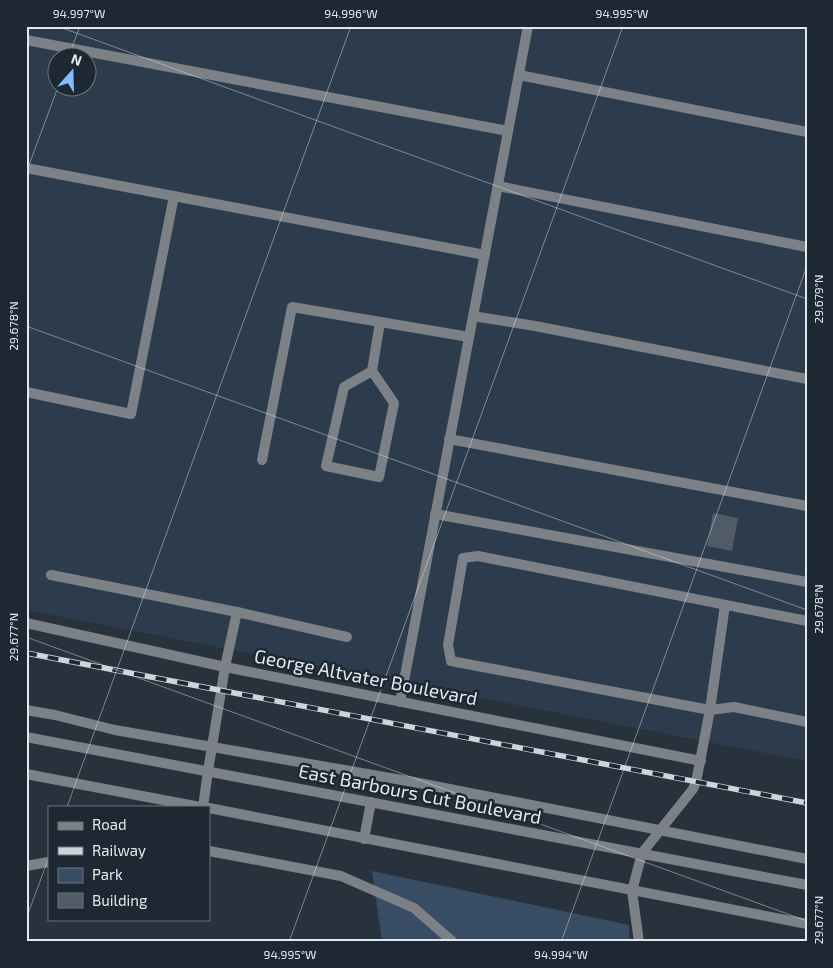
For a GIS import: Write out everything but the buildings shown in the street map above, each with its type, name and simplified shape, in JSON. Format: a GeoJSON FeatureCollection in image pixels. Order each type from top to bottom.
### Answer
{"type":"FeatureCollection","features":[{"type":"Feature","properties":{"kind":"street"},"geometry":{"type":"LineString","coordinates":[[400,702],[528,26]]}},
{"type":"Feature","properties":{"kind":"street"},"geometry":{"type":"LineString","coordinates":[[26,40],[508,131]]}},
{"type":"Feature","properties":{"kind":"street"},"geometry":{"type":"LineString","coordinates":[[518,75],[807,132]]}},
{"type":"Feature","properties":{"kind":"street"},"geometry":{"type":"LineString","coordinates":[[26,168],[485,255]]}},
{"type":"Feature","properties":{"kind":"street"},"geometry":{"type":"LineString","coordinates":[[498,186],[807,247]]}},
{"type":"Feature","properties":{"kind":"street"},"geometry":{"type":"LineString","coordinates":[[26,392],[131,414],[174,196]]}},
{"type":"Feature","properties":{"kind":"street"},"geometry":{"type":"LineString","coordinates":[[262,460],[292,307],[469,338]]}},
{"type":"Feature","properties":{"kind":"street"},"geometry":{"type":"LineString","coordinates":[[473,316],[807,378]]}},
{"type":"Feature","properties":{"kind":"street"},"geometry":{"type":"LineString","coordinates":[[372,371],[344,387],[326,466],[378,477],[394,403],[372,371],[380,322]]}},
{"type":"Feature","properties":{"kind":"street"},"geometry":{"type":"LineString","coordinates":[[450,439],[807,506]]}},
{"type":"Feature","properties":{"kind":"street"},"geometry":{"type":"LineString","coordinates":[[435,514],[807,582]]}},
{"type":"Feature","properties":{"kind":"street"},"geometry":{"type":"LineString","coordinates":[[807,622],[478,556],[463,558],[448,645],[451,661],[710,710],[734,707],[807,722]]}},
{"type":"Feature","properties":{"kind":"street"},"geometry":{"type":"LineString","coordinates":[[51,575],[236,612],[347,637]]}},
{"type":"Feature","properties":{"kind":"street"},"geometry":{"type":"LineString","coordinates":[[639,942],[632,891],[642,853],[693,789],[701,761],[710,710],[725,605]]}},
{"type":"Feature","properties":{"kind":"street"},"geometry":{"type":"LineString","coordinates":[[202,806],[236,612]]}},
{"type":"Feature","properties":{"kind":"street","name":"George Altvater Boulevard"},"geometry":{"type":"LineString","coordinates":[[26,623],[225,667],[701,761]]}},
{"type":"Feature","properties":{"kind":"street"},"geometry":{"type":"LineString","coordinates":[[26,710],[115,730],[315,764],[807,858]]}},
{"type":"Feature","properties":{"kind":"street","name":"East Barbours Cut Boulevard"},"geometry":{"type":"LineString","coordinates":[[26,737],[807,885]]}},
{"type":"Feature","properties":{"kind":"street"},"geometry":{"type":"LineString","coordinates":[[26,774],[197,806]]}},
{"type":"Feature","properties":{"kind":"street"},"geometry":{"type":"LineString","coordinates":[[364,839],[371,802]]}},
{"type":"Feature","properties":{"kind":"street"},"geometry":{"type":"LineString","coordinates":[[210,808],[807,924]]}},
{"type":"Feature","properties":{"kind":"street"},"geometry":{"type":"LineString","coordinates":[[210,851],[341,876],[414,908],[453,942]]}},
{"type":"Feature","properties":{"kind":"street"},"geometry":{"type":"LineString","coordinates":[[26,866],[48,862]]}},
{"type":"Feature","properties":{"kind":"shaded area"},"geometry":{"type":"Polygon","coordinates":[[[26,26],[807,26],[807,761],[26,610],[26,26]]]}},
{"type":"Feature","properties":{"kind":"green space"},"geometry":{"type":"Polygon","coordinates":[[[372,871],[629,925],[630,942],[382,942],[372,871]]]}},
{"type":"Feature","properties":{"kind":"railway"},"geometry":{"type":"LineString","coordinates":[[26,653],[807,803]]}}]}
